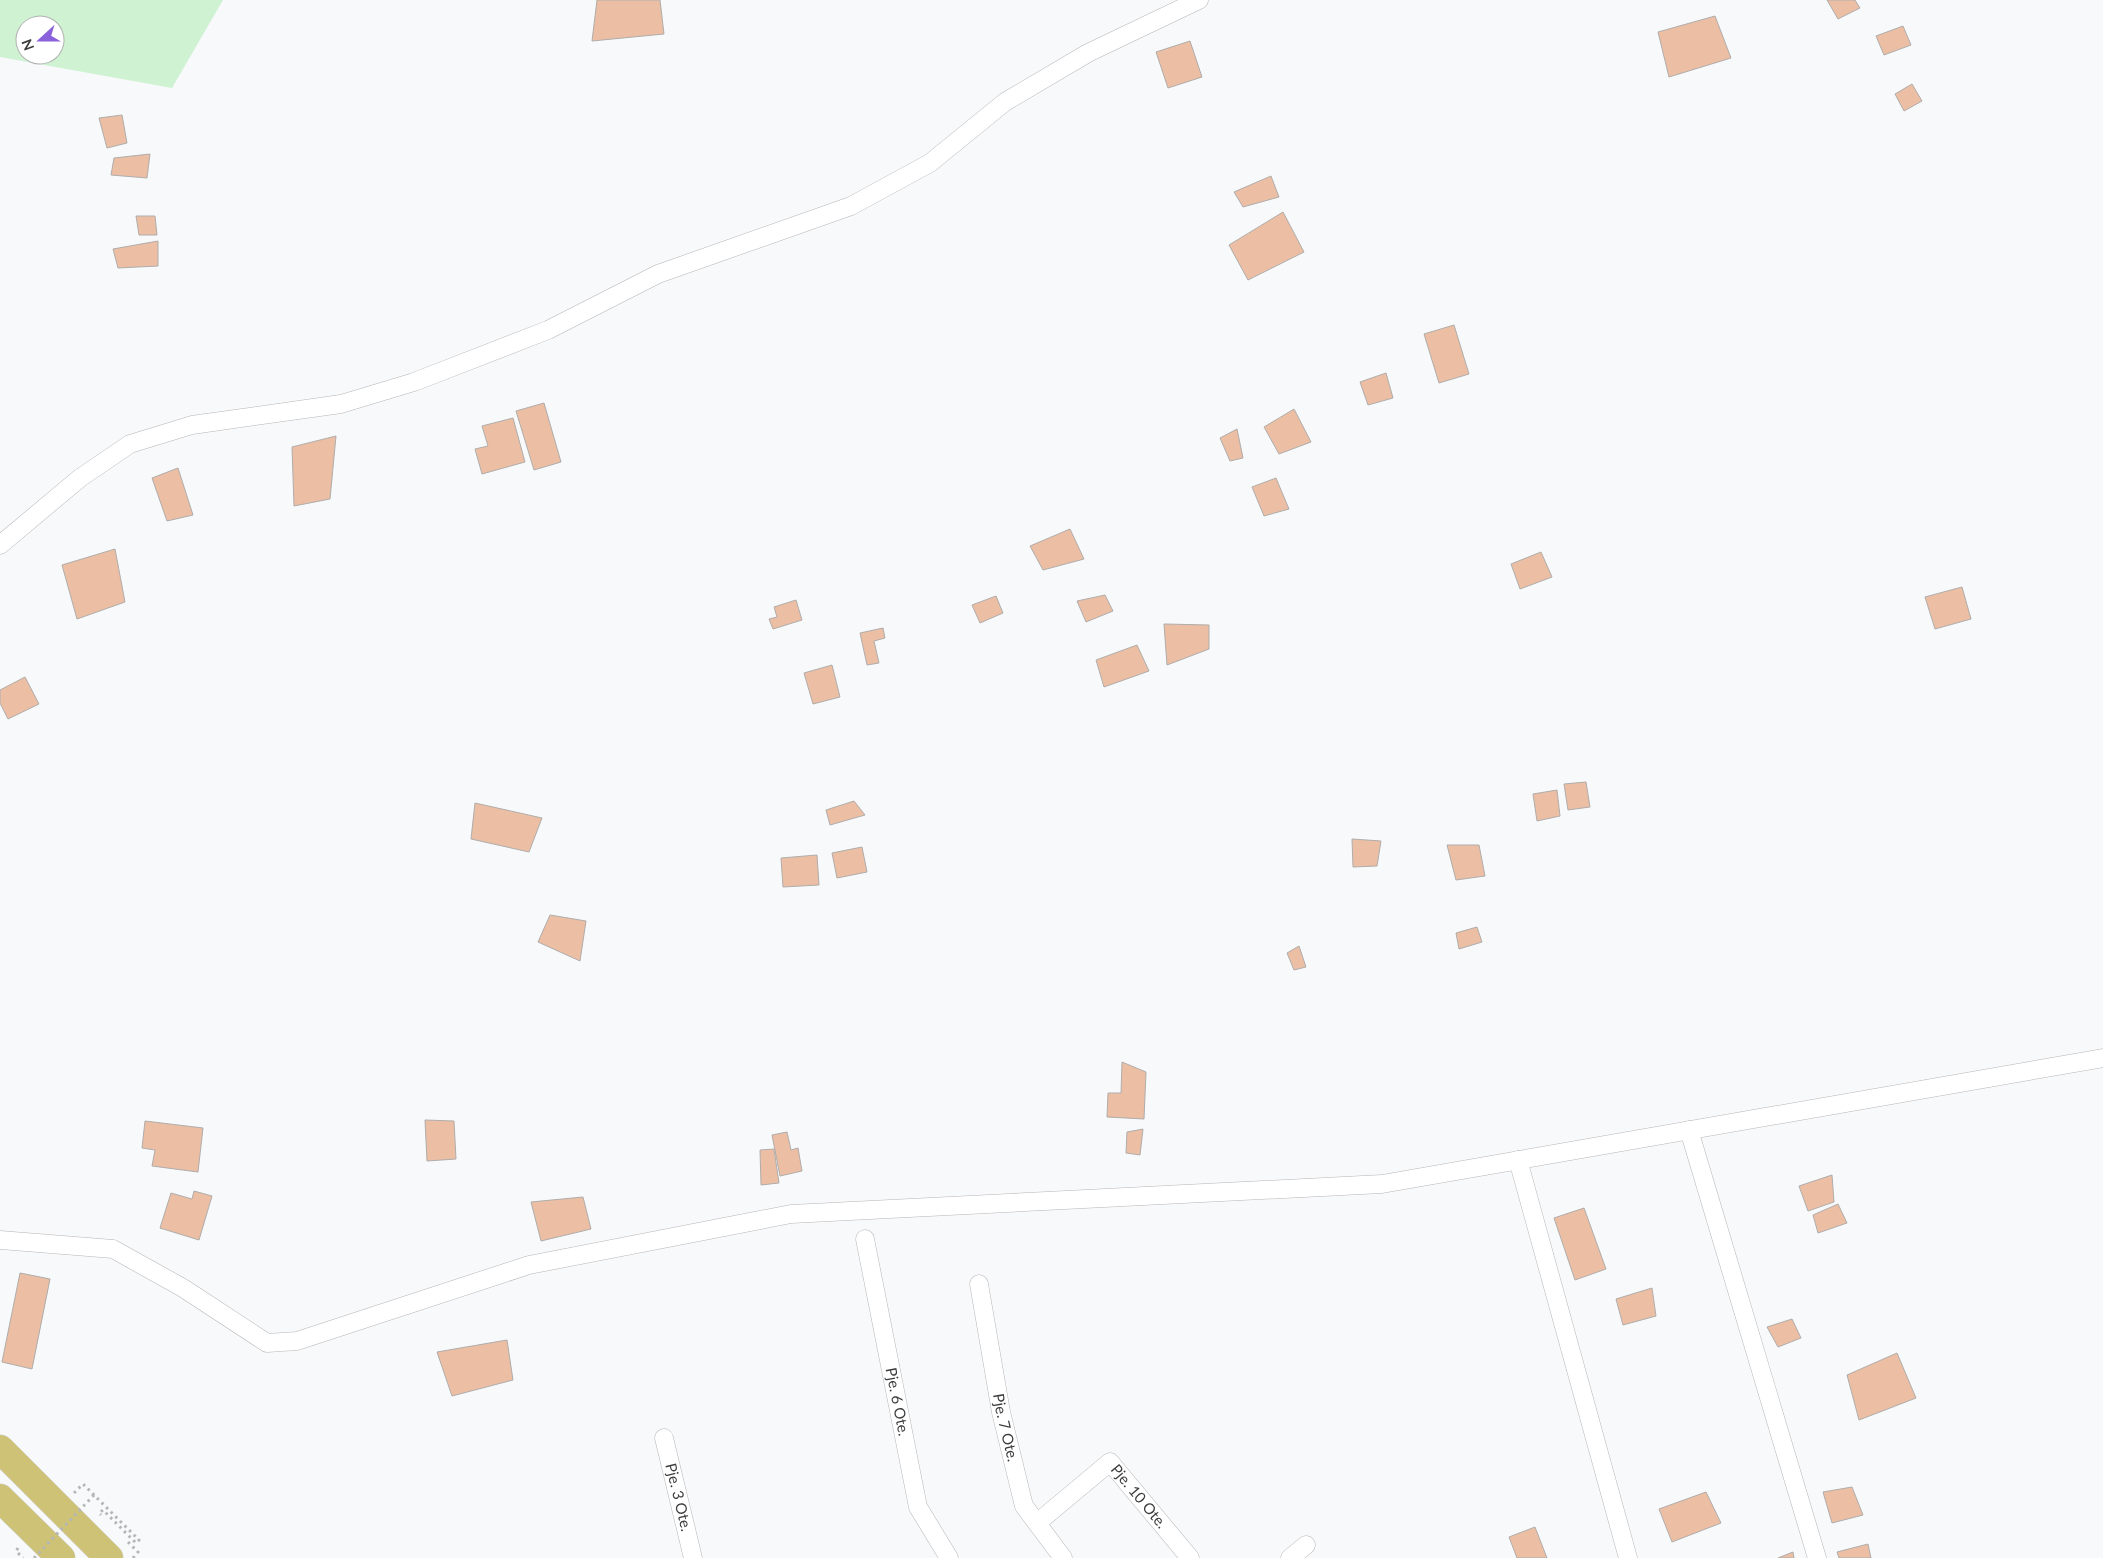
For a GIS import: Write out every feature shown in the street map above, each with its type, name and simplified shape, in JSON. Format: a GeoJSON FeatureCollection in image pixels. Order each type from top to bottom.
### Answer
{"type":"FeatureCollection","features":[{"type":"Feature","properties":{"kind":"main road"},"geometry":{"type":"LineString","coordinates":[[0,1449],[110,1558]]}},
{"type":"Feature","properties":{"kind":"main road"},"geometry":{"type":"LineString","coordinates":[[0,1498],[62,1558]]}},
{"type":"Feature","properties":{"kind":"street"},"geometry":{"type":"LineString","coordinates":[[0,545],[80,478],[130,444],[192,425],[342,404],[414,382],[548,330],[658,274],[850,206],[930,163],[1005,102],[1088,52],[1199,0]]}},
{"type":"Feature","properties":{"kind":"street"},"geometry":{"type":"LineString","coordinates":[[0,1240],[113,1249],[183,1288],[267,1343],[297,1341],[529,1265],[791,1214],[1382,1184],[2103,1058]]}},
{"type":"Feature","properties":{"kind":"street"},"geometry":{"type":"LineString","coordinates":[[1689,1130],[1817,1558]]}},
{"type":"Feature","properties":{"kind":"street"},"geometry":{"type":"LineString","coordinates":[[1518,1160],[1628,1558]]}},
{"type":"Feature","properties":{"kind":"street","name":"Pje. 6 Ote."},"geometry":{"type":"LineString","coordinates":[[865,1239],[918,1506],[949,1558]]}},
{"type":"Feature","properties":{"kind":"street","name":"Pje. 7 Ote."},"geometry":{"type":"LineString","coordinates":[[979,1284],[1001,1412],[1024,1506],[1063,1558]]}},
{"type":"Feature","properties":{"kind":"street","name":"Pje. 3 Ote."},"geometry":{"type":"LineString","coordinates":[[664,1438],[693,1558]]}},
{"type":"Feature","properties":{"kind":"street","name":"Pje. 10 Ote."},"geometry":{"type":"LineString","coordinates":[[1037,1523],[1110,1462],[1190,1558]]}},
{"type":"Feature","properties":{"kind":"street"},"geometry":{"type":"LineString","coordinates":[[1290,1558],[1306,1545]]}},
{"type":"Feature","properties":{"kind":"path"},"geometry":{"type":"LineString","coordinates":[[83,1484],[140,1540],[136,1543],[103,1510],[99,1514],[138,1552],[133,1558]]}},
{"type":"Feature","properties":{"kind":"path"},"geometry":{"type":"LineString","coordinates":[[34,1558],[94,1495]]}},
{"type":"Feature","properties":{"kind":"path"},"geometry":{"type":"LineString","coordinates":[[16,1551],[23,1558]]}},
{"type":"Feature","properties":{"kind":"green space"},"geometry":{"type":"Polygon","coordinates":[[[0,0],[223,0],[172,88],[44,65],[65,65],[65,15],[15,15],[15,60],[0,57],[0,0]]]}},
{"type":"Feature","properties":{"kind":"building"},"geometry":{"type":"Polygon","coordinates":[[[597,0],[660,0],[664,34],[592,41],[597,0]]]}},
{"type":"Feature","properties":{"kind":"building"},"geometry":{"type":"Polygon","coordinates":[[[1827,0],[1855,0],[1860,8],[1838,19],[1827,0]]]}},
{"type":"Feature","properties":{"kind":"building"},"geometry":{"type":"Polygon","coordinates":[[[1715,16],[1731,58],[1669,77],[1658,32],[1715,16]]]}},
{"type":"Feature","properties":{"kind":"building"},"geometry":{"type":"Polygon","coordinates":[[[1903,26],[1911,45],[1884,55],[1876,36],[1903,26]]]}},
{"type":"Feature","properties":{"kind":"building"},"geometry":{"type":"Polygon","coordinates":[[[1190,41],[1202,77],[1168,88],[1156,52],[1190,41]]]}},
{"type":"Feature","properties":{"kind":"building"},"geometry":{"type":"Polygon","coordinates":[[[1912,84],[1922,101],[1904,111],[1895,94],[1912,84]]]}},
{"type":"Feature","properties":{"kind":"building"},"geometry":{"type":"Polygon","coordinates":[[[122,115],[127,143],[107,148],[99,118],[122,115]]]}},
{"type":"Feature","properties":{"kind":"building"},"geometry":{"type":"Polygon","coordinates":[[[150,154],[147,178],[111,175],[114,158],[150,154]]]}},
{"type":"Feature","properties":{"kind":"building"},"geometry":{"type":"Polygon","coordinates":[[[1271,176],[1279,197],[1243,207],[1234,192],[1271,176]]]}},
{"type":"Feature","properties":{"kind":"building"},"geometry":{"type":"Polygon","coordinates":[[[1283,212],[1304,252],[1248,280],[1229,245],[1283,212]]]}},
{"type":"Feature","properties":{"kind":"building"},"geometry":{"type":"Polygon","coordinates":[[[136,216],[155,216],[157,235],[139,235],[136,216]]]}},
{"type":"Feature","properties":{"kind":"building"},"geometry":{"type":"Polygon","coordinates":[[[158,241],[158,266],[118,268],[113,249],[158,241]]]}},
{"type":"Feature","properties":{"kind":"building"},"geometry":{"type":"Polygon","coordinates":[[[1454,325],[1469,374],[1439,383],[1424,334],[1454,325]]]}},
{"type":"Feature","properties":{"kind":"building"},"geometry":{"type":"Polygon","coordinates":[[[1386,373],[1393,398],[1368,405],[1360,382],[1386,373]]]}},
{"type":"Feature","properties":{"kind":"building"},"geometry":{"type":"Polygon","coordinates":[[[544,403],[561,462],[534,470],[516,411],[544,403]]]}},
{"type":"Feature","properties":{"kind":"building"},"geometry":{"type":"Polygon","coordinates":[[[1294,409],[1311,442],[1279,454],[1264,427],[1294,409]]]}},
{"type":"Feature","properties":{"kind":"building"},"geometry":{"type":"Polygon","coordinates":[[[513,418],[525,462],[482,474],[475,449],[488,446],[482,426],[513,418]]]}},
{"type":"Feature","properties":{"kind":"building"},"geometry":{"type":"Polygon","coordinates":[[[1237,429],[1243,458],[1230,461],[1220,438],[1237,429]]]}},
{"type":"Feature","properties":{"kind":"building"},"geometry":{"type":"Polygon","coordinates":[[[336,436],[330,499],[294,506],[292,447],[336,436]]]}},
{"type":"Feature","properties":{"kind":"building"},"geometry":{"type":"Polygon","coordinates":[[[178,468],[193,515],[167,521],[152,478],[178,468]]]}},
{"type":"Feature","properties":{"kind":"building"},"geometry":{"type":"Polygon","coordinates":[[[1276,478],[1289,509],[1264,516],[1252,487],[1276,478]]]}},
{"type":"Feature","properties":{"kind":"building"},"geometry":{"type":"Polygon","coordinates":[[[1070,529],[1084,559],[1043,570],[1030,546],[1070,529]]]}},
{"type":"Feature","properties":{"kind":"building"},"geometry":{"type":"Polygon","coordinates":[[[115,549],[125,602],[77,619],[62,565],[115,549]]]}},
{"type":"Feature","properties":{"kind":"building"},"geometry":{"type":"Polygon","coordinates":[[[1541,552],[1552,577],[1520,589],[1511,564],[1541,552]]]}},
{"type":"Feature","properties":{"kind":"building"},"geometry":{"type":"Polygon","coordinates":[[[1962,587],[1971,619],[1935,629],[1925,597],[1962,587]]]}},
{"type":"Feature","properties":{"kind":"building"},"geometry":{"type":"Polygon","coordinates":[[[1105,595],[1113,611],[1086,622],[1077,601],[1105,595]]]}},
{"type":"Feature","properties":{"kind":"building"},"geometry":{"type":"Polygon","coordinates":[[[996,596],[1003,613],[980,623],[972,605],[996,596]]]}},
{"type":"Feature","properties":{"kind":"building"},"geometry":{"type":"Polygon","coordinates":[[[796,600],[802,620],[773,629],[769,619],[777,617],[774,607],[796,600]]]}},
{"type":"Feature","properties":{"kind":"building"},"geometry":{"type":"Polygon","coordinates":[[[1164,624],[1209,625],[1209,649],[1167,665],[1164,624]]]}},
{"type":"Feature","properties":{"kind":"building"},"geometry":{"type":"Polygon","coordinates":[[[883,628],[885,638],[874,641],[879,663],[867,665],[860,633],[883,628]]]}},
{"type":"Feature","properties":{"kind":"building"},"geometry":{"type":"Polygon","coordinates":[[[1137,645],[1149,671],[1104,687],[1096,660],[1137,645]]]}},
{"type":"Feature","properties":{"kind":"building"},"geometry":{"type":"Polygon","coordinates":[[[832,665],[840,697],[813,704],[804,673],[832,665]]]}},
{"type":"Feature","properties":{"kind":"building"},"geometry":{"type":"Polygon","coordinates":[[[25,677],[39,704],[8,719],[0,703],[0,690],[25,677]]]}},
{"type":"Feature","properties":{"kind":"building"},"geometry":{"type":"Polygon","coordinates":[[[1586,782],[1590,807],[1568,810],[1564,784],[1586,782]]]}},
{"type":"Feature","properties":{"kind":"building"},"geometry":{"type":"Polygon","coordinates":[[[1557,790],[1560,816],[1537,821],[1533,794],[1557,790]]]}},
{"type":"Feature","properties":{"kind":"building"},"geometry":{"type":"Polygon","coordinates":[[[854,801],[865,815],[830,825],[826,810],[854,801]]]}},
{"type":"Feature","properties":{"kind":"building"},"geometry":{"type":"Polygon","coordinates":[[[475,803],[542,818],[529,852],[471,839],[475,803]]]}},
{"type":"Feature","properties":{"kind":"building"},"geometry":{"type":"Polygon","coordinates":[[[1352,839],[1381,841],[1377,866],[1353,867],[1352,839]]]}},
{"type":"Feature","properties":{"kind":"building"},"geometry":{"type":"Polygon","coordinates":[[[1447,845],[1479,845],[1485,876],[1456,880],[1447,845]]]}},
{"type":"Feature","properties":{"kind":"building"},"geometry":{"type":"Polygon","coordinates":[[[862,847],[867,872],[837,878],[832,853],[862,847]]]}},
{"type":"Feature","properties":{"kind":"building"},"geometry":{"type":"Polygon","coordinates":[[[817,855],[819,885],[783,887],[781,858],[817,855]]]}},
{"type":"Feature","properties":{"kind":"building"},"geometry":{"type":"Polygon","coordinates":[[[550,915],[586,921],[580,961],[538,942],[550,915]]]}},
{"type":"Feature","properties":{"kind":"building"},"geometry":{"type":"Polygon","coordinates":[[[1477,927],[1482,942],[1459,949],[1456,933],[1477,927]]]}},
{"type":"Feature","properties":{"kind":"building"},"geometry":{"type":"Polygon","coordinates":[[[1299,946],[1306,967],[1294,970],[1287,953],[1299,946]]]}},
{"type":"Feature","properties":{"kind":"building"},"geometry":{"type":"Polygon","coordinates":[[[1122,1062],[1146,1072],[1144,1119],[1107,1117],[1108,1093],[1121,1093],[1122,1062]]]}},
{"type":"Feature","properties":{"kind":"building"},"geometry":{"type":"Polygon","coordinates":[[[425,1120],[454,1121],[456,1159],[427,1161],[425,1120]]]}},
{"type":"Feature","properties":{"kind":"building"},"geometry":{"type":"Polygon","coordinates":[[[145,1121],[203,1128],[198,1172],[152,1166],[155,1150],[142,1148],[145,1121]]]}},
{"type":"Feature","properties":{"kind":"building"},"geometry":{"type":"Polygon","coordinates":[[[1143,1129],[1140,1155],[1126,1153],[1127,1132],[1143,1129]]]}},
{"type":"Feature","properties":{"kind":"building"},"geometry":{"type":"Polygon","coordinates":[[[787,1132],[791,1150],[798,1148],[802,1171],[780,1176],[772,1135],[787,1132]]]}},
{"type":"Feature","properties":{"kind":"building"},"geometry":{"type":"Polygon","coordinates":[[[774,1149],[779,1183],[761,1185],[760,1150],[774,1149]]]}},
{"type":"Feature","properties":{"kind":"building"},"geometry":{"type":"Polygon","coordinates":[[[1832,1175],[1834,1202],[1808,1211],[1799,1186],[1832,1175]]]}},
{"type":"Feature","properties":{"kind":"building"},"geometry":{"type":"Polygon","coordinates":[[[194,1191],[212,1196],[199,1240],[160,1228],[171,1193],[192,1199],[194,1191]]]}},
{"type":"Feature","properties":{"kind":"building"},"geometry":{"type":"Polygon","coordinates":[[[583,1197],[591,1229],[541,1241],[531,1202],[583,1197]]]}},
{"type":"Feature","properties":{"kind":"building"},"geometry":{"type":"Polygon","coordinates":[[[1838,1204],[1847,1223],[1818,1233],[1813,1215],[1838,1204]]]}},
{"type":"Feature","properties":{"kind":"building"},"geometry":{"type":"Polygon","coordinates":[[[1584,1208],[1606,1269],[1575,1280],[1554,1218],[1584,1208]]]}},
{"type":"Feature","properties":{"kind":"building"},"geometry":{"type":"Polygon","coordinates":[[[20,1273],[50,1279],[32,1369],[2,1362],[20,1273]]]}},
{"type":"Feature","properties":{"kind":"building"},"geometry":{"type":"Polygon","coordinates":[[[1652,1288],[1656,1316],[1623,1325],[1616,1299],[1652,1288]]]}},
{"type":"Feature","properties":{"kind":"building"},"geometry":{"type":"Polygon","coordinates":[[[1792,1319],[1801,1338],[1778,1347],[1767,1327],[1792,1319]]]}},
{"type":"Feature","properties":{"kind":"building"},"geometry":{"type":"Polygon","coordinates":[[[507,1340],[513,1380],[452,1396],[437,1352],[507,1340]]]}},
{"type":"Feature","properties":{"kind":"building"},"geometry":{"type":"Polygon","coordinates":[[[1897,1353],[1916,1398],[1859,1420],[1847,1375],[1897,1353]]]}},
{"type":"Feature","properties":{"kind":"building"},"geometry":{"type":"Polygon","coordinates":[[[1852,1487],[1863,1515],[1832,1523],[1823,1492],[1852,1487]]]}},
{"type":"Feature","properties":{"kind":"building"},"geometry":{"type":"Polygon","coordinates":[[[1706,1492],[1721,1523],[1672,1542],[1659,1509],[1706,1492]]]}},
{"type":"Feature","properties":{"kind":"building"},"geometry":{"type":"Polygon","coordinates":[[[1535,1527],[1547,1558],[1517,1558],[1509,1537],[1535,1527]]]}},
{"type":"Feature","properties":{"kind":"building"},"geometry":{"type":"Polygon","coordinates":[[[1868,1544],[1871,1558],[1839,1558],[1837,1552],[1868,1544]]]}},
{"type":"Feature","properties":{"kind":"building"},"geometry":{"type":"Polygon","coordinates":[[[1793,1552],[1794,1558],[1778,1558],[1793,1552]]]}}]}
